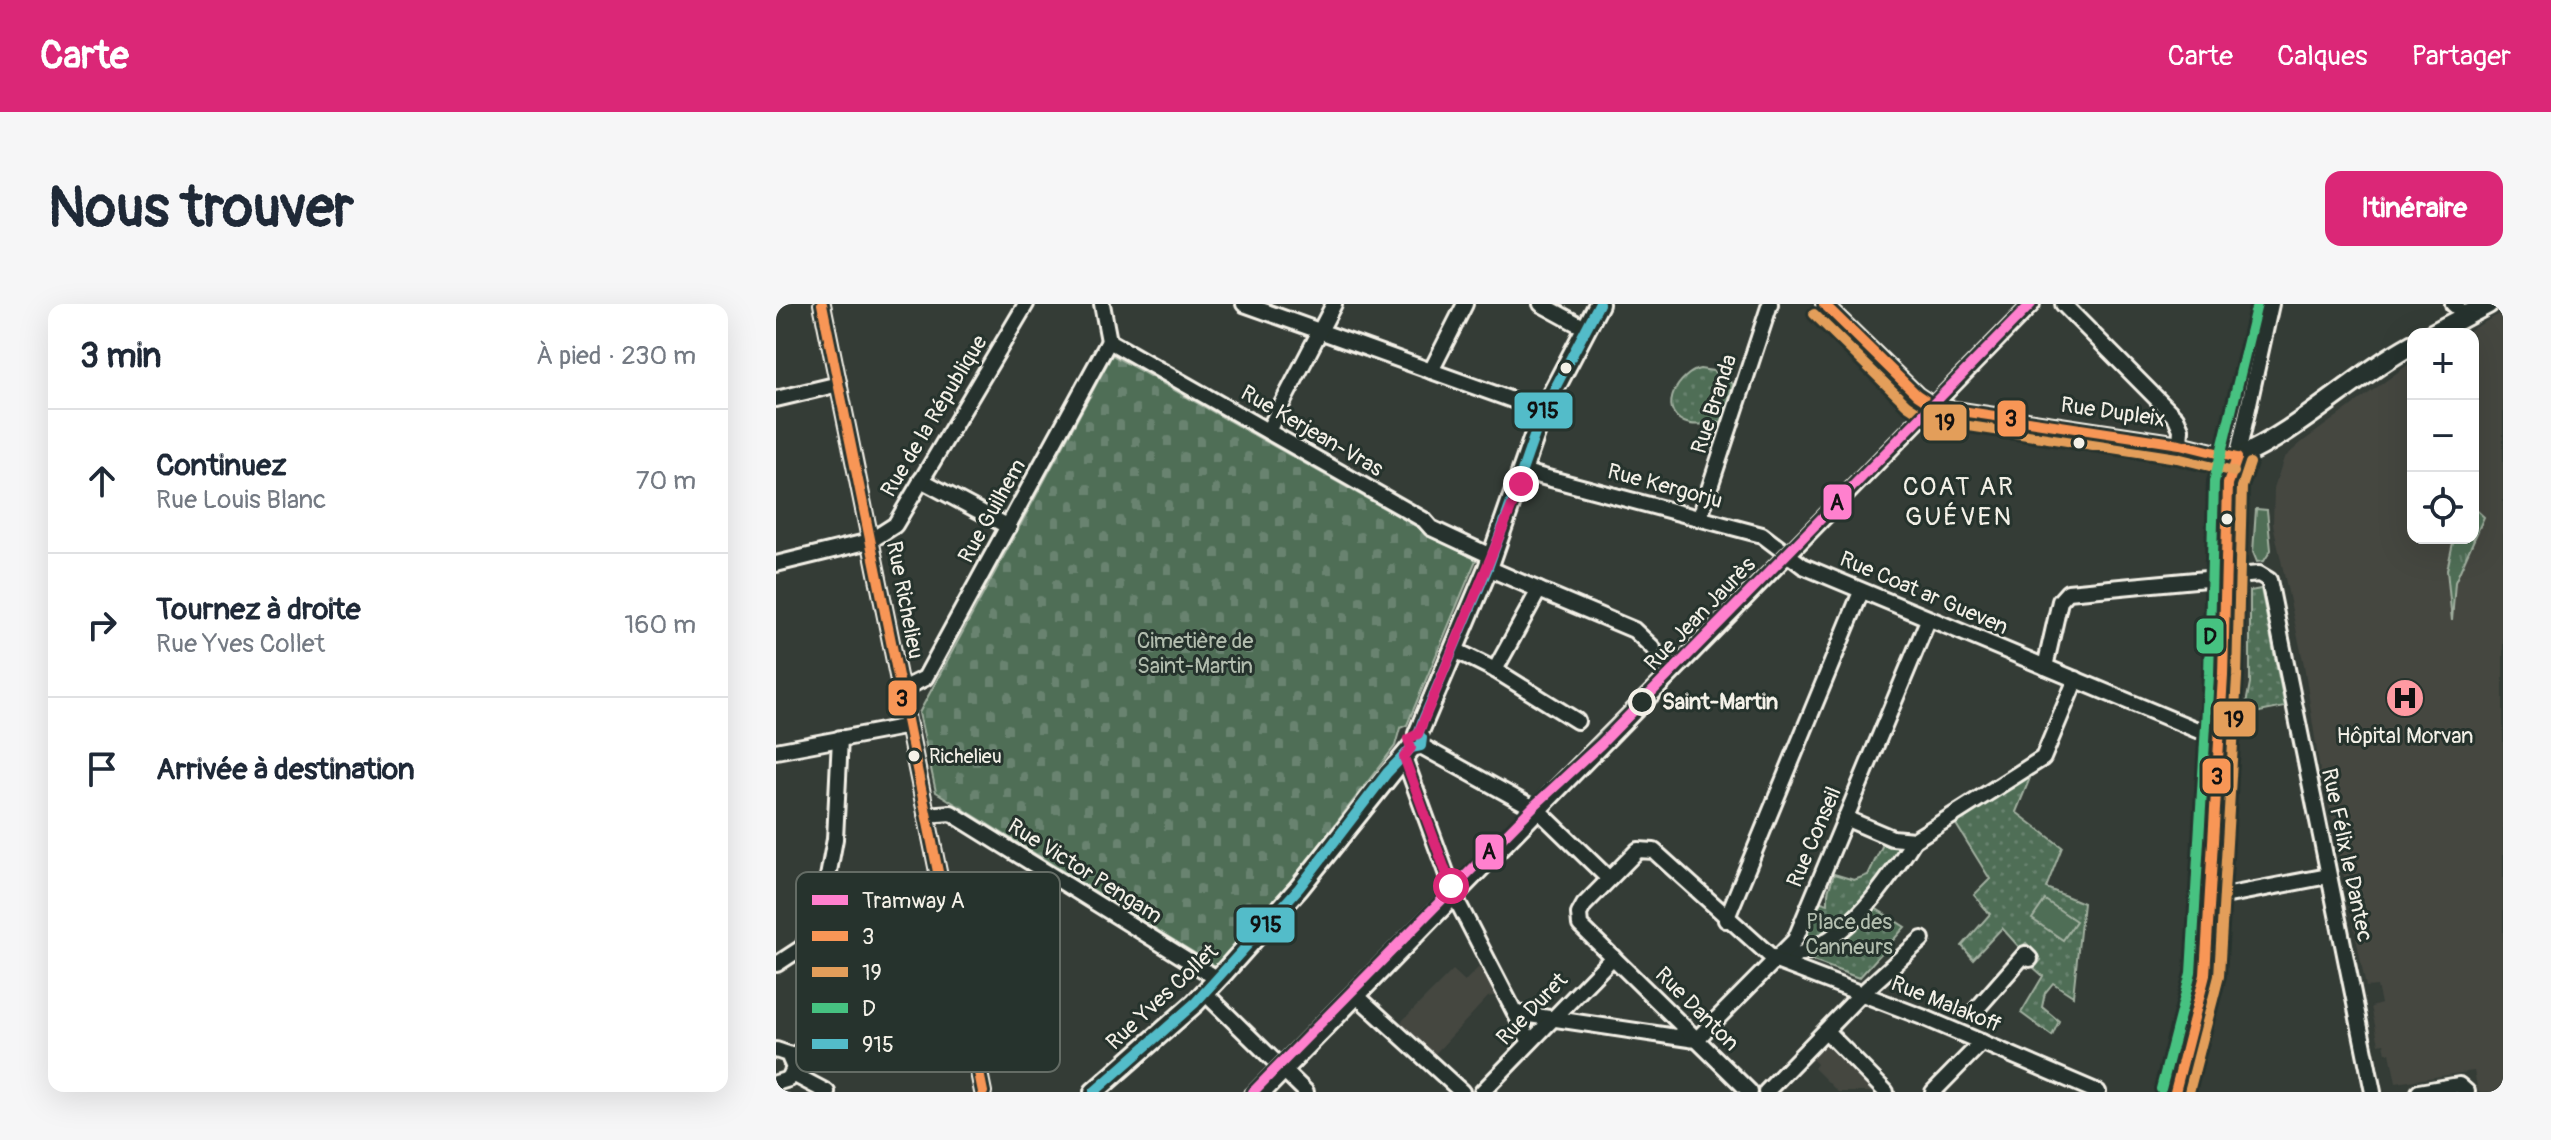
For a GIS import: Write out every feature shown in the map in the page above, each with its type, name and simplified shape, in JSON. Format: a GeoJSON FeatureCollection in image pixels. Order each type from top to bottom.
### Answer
{"type":"FeatureCollection","features":[{"type":"Feature","properties":{"kind":"main road","name":"Rue Yves Collet"},"geometry":{"type":"LineString","coordinates":[[1094,1092],[1218,979],[1299,888],[1387,773],[1414,746],[1490,563],[1525,472],[1543,411],[1599,304]]}},
{"type":"Feature","properties":{"kind":"main road"},"geometry":{"type":"LineString","coordinates":[[2439,328],[2459,310],[2488,304]]}},
{"type":"Feature","properties":{"kind":"main road"},"geometry":{"type":"LineString","coordinates":[[2175,1092],[2205,975],[2220,729],[2228,484],[2237,458],[2270,443],[2384,360],[2407,347]]}},
{"type":"Feature","properties":{"kind":"street","name":"Rue Richelieu"},"geometry":{"type":"LineString","coordinates":[[822,304],[937,872]]}},
{"type":"Feature","properties":{"kind":"street","name":"Rue de la République"},"geometry":{"type":"LineString","coordinates":[[870,541],[895,525],[1026,304]]}},
{"type":"Feature","properties":{"kind":"street"},"geometry":{"type":"LineString","coordinates":[[1102,304],[1109,341]]}},
{"type":"Feature","properties":{"kind":"street"},"geometry":{"type":"LineString","coordinates":[[1244,304],[1543,411]]}},
{"type":"Feature","properties":{"kind":"street"},"geometry":{"type":"LineString","coordinates":[[1268,431],[1334,304]]}},
{"type":"Feature","properties":{"kind":"street"},"geometry":{"type":"LineString","coordinates":[[1431,371],[1465,304]]}},
{"type":"Feature","properties":{"kind":"street"},"geometry":{"type":"LineString","coordinates":[[1541,304],[1585,328]]}},
{"type":"Feature","properties":{"kind":"street","name":"Rue Branda"},"geometry":{"type":"LineString","coordinates":[[1700,517],[1770,304]]}},
{"type":"Feature","properties":{"kind":"street"},"geometry":{"type":"LineString","coordinates":[[1824,304],[1917,395],[1935,407]]}},
{"type":"Feature","properties":{"kind":"street","name":"Rue Jean Jaurès"},"geometry":{"type":"LineString","coordinates":[[1264,1092],[1935,407],[2032,304]]}},
{"type":"Feature","properties":{"kind":"street"},"geometry":{"type":"LineString","coordinates":[[2063,304],[2176,418],[2181,429],[2180,444]]}},
{"type":"Feature","properties":{"kind":"street"},"geometry":{"type":"LineString","coordinates":[[2237,458],[2271,304]]}},
{"type":"Feature","properties":{"kind":"street","name":"Rue Kerjean-Vras"},"geometry":{"type":"LineString","coordinates":[[1109,341],[1424,520],[1431,528],[1539,590],[1634,630],[1653,648]]}},
{"type":"Feature","properties":{"kind":"street","name":"Rue Guilhem"},"geometry":{"type":"LineString","coordinates":[[901,690],[925,678],[1109,341]]}},
{"type":"Feature","properties":{"kind":"street"},"geometry":{"type":"LineString","coordinates":[[776,399],[839,384]]}},
{"type":"Feature","properties":{"kind":"street","name":"Rue Dupleix"},"geometry":{"type":"LineString","coordinates":[[1935,407],[2180,444],[2237,458]]}},
{"type":"Feature","properties":{"kind":"street","name":"Rue Kergorju"},"geometry":{"type":"LineString","coordinates":[[1525,472],[1762,535],[1789,555]]}},
{"type":"Feature","properties":{"kind":"street"},"geometry":{"type":"LineString","coordinates":[[921,480],[1009,527]]}},
{"type":"Feature","properties":{"kind":"street"},"geometry":{"type":"LineString","coordinates":[[776,564],[870,541]]}},
{"type":"Feature","properties":{"kind":"street","name":"Rue Coat ar Gueven"},"geometry":{"type":"LineString","coordinates":[[1789,555],[1803,566],[1861,592],[2197,730],[2220,729]]}},
{"type":"Feature","properties":{"kind":"street","name":"Rue Félix le Dantec"},"geometry":{"type":"LineString","coordinates":[[2224,580],[2259,574],[2269,580],[2373,1092]]}},
{"type":"Feature","properties":{"kind":"street"},"geometry":{"type":"LineString","coordinates":[[2045,667],[2063,595],[2068,592],[2224,580]]}},
{"type":"Feature","properties":{"kind":"street"},"geometry":{"type":"LineString","coordinates":[[1495,670],[1539,590]]}},
{"type":"Feature","properties":{"kind":"street"},"geometry":{"type":"LineString","coordinates":[[1726,920],[1861,592]]}},
{"type":"Feature","properties":{"kind":"street","name":"Rue Conseil"},"geometry":{"type":"LineString","coordinates":[[1696,1040],[1795,940],[1928,620]]}},
{"type":"Feature","properties":{"kind":"street"},"geometry":{"type":"LineString","coordinates":[[1453,649],[1495,670],[1577,721]]}},
{"type":"Feature","properties":{"kind":"street"},"geometry":{"type":"LineString","coordinates":[[1776,961],[1809,953],[1849,927],[1914,840],[2043,758],[2076,679]]}},
{"type":"Feature","properties":{"kind":"street"},"geometry":{"type":"LineString","coordinates":[[776,751],[909,726]]}},
{"type":"Feature","properties":{"kind":"street"},"geometry":{"type":"LineString","coordinates":[[829,872],[835,839],[840,738]]}},
{"type":"Feature","properties":{"kind":"street"},"geometry":{"type":"LineString","coordinates":[[1414,746],[1539,811],[1608,878]]}},
{"type":"Feature","properties":{"kind":"street"},"geometry":{"type":"LineString","coordinates":[[1414,746],[1455,897],[1530,1042]]}},
{"type":"Feature","properties":{"kind":"street","name":"Rue Victor Pengam"},"geometry":{"type":"LineString","coordinates":[[926,815],[951,813],[1046,872]]}},
{"type":"Feature","properties":{"kind":"street"},"geometry":{"type":"LineString","coordinates":[[1845,818],[1892,838],[1914,840]]}},
{"type":"Feature","properties":{"kind":"street","name":"Rue Malakoff"},"geometry":{"type":"LineString","coordinates":[[1608,878],[1633,852],[1649,849],[1776,961],[1982,1042],[2089,1090]]}},
{"type":"Feature","properties":{"kind":"street"},"geometry":{"type":"LineString","coordinates":[[2211,894],[2229,895],[2328,876]]}},
{"type":"Feature","properties":{"kind":"street","name":"Rue Danton"},"geometry":{"type":"LineString","coordinates":[[1608,878],[1581,909],[1579,920],[1583,929],[1750,1092]]}},
{"type":"Feature","properties":{"kind":"street","name":"Rue Victor Pengam"},"geometry":{"type":"LineString","coordinates":[[1060,881],[1218,979]]}},
{"type":"Feature","properties":{"kind":"street"},"geometry":{"type":"LineString","coordinates":[[1766,1092],[1863,993],[1922,939]]}},
{"type":"Feature","properties":{"kind":"street"},"geometry":{"type":"LineString","coordinates":[[777,964],[796,952]]}},
{"type":"Feature","properties":{"kind":"street"},"geometry":{"type":"LineString","coordinates":[[1975,1011],[2025,954],[2030,959]]}},
{"type":"Feature","properties":{"kind":"street","name":"Rue Duret"},"geometry":{"type":"LineString","coordinates":[[1482,1092],[1613,957]]}},
{"type":"Feature","properties":{"kind":"street"},"geometry":{"type":"LineString","coordinates":[[1205,993],[1306,1092]]}},
{"type":"Feature","properties":{"kind":"street"},"geometry":{"type":"LineString","coordinates":[[1357,996],[1462,1092]]}},
{"type":"Feature","properties":{"kind":"street"},"geometry":{"type":"LineString","coordinates":[[1516,1013],[1696,1040]]}},
{"type":"Feature","properties":{"kind":"street"},"geometry":{"type":"LineString","coordinates":[[1826,1031],[1886,1092]]}},
{"type":"Feature","properties":{"kind":"street"},"geometry":{"type":"LineString","coordinates":[[1933,1092],[1982,1042]]}},
{"type":"Feature","properties":{"kind":"street"},"geometry":{"type":"LineString","coordinates":[[776,1050],[791,1058]]}},
{"type":"Feature","properties":{"kind":"street"},"geometry":{"type":"LineString","coordinates":[[796,1054],[791,1058],[785,1083],[827,1092]]}},
{"type":"Feature","properties":{"kind":"street","name":"Rue Richelieu"},"geometry":{"type":"LineString","coordinates":[[979,1072],[983,1092]]}},
{"type":"Feature","properties":{"kind":"street"},"geometry":{"type":"LineString","coordinates":[[2419,1092],[2465,1089]]}},
{"type":"Feature","properties":{"kind":"shaded area","name":"Hôpital Morvan"},"geometry":{"type":"Polygon","coordinates":[[[2503,312],[2503,1092],[2478,1092],[2474,1071],[2396,1083],[2390,1053],[2386,1053],[2384,1043],[2379,1044],[2371,1007],[2381,1004],[2377,986],[2366,987],[2325,785],[2322,785],[2304,665],[2273,524],[2274,488],[2284,458],[2407,365],[2407,544],[2479,544],[2479,328],[2474,328],[2503,312]]]}},
{"type":"Feature","properties":{"kind":"shaded area"},"geometry":{"type":"Polygon","coordinates":[[[1481,965],[1498,995],[1488,997],[1435,1054],[1400,1023],[1453,970],[1465,981],[1481,965]]]}},
{"type":"Feature","properties":{"kind":"shaded area"},"geometry":{"type":"Polygon","coordinates":[[[1825,1039],[1879,1092],[1838,1092],[1814,1068],[1817,1064],[1808,1055],[1825,1039]]]}},
{"type":"Feature","properties":{"kind":"green space","name":"Cimetière de Saint-Martin"},"geometry":{"type":"Polygon","coordinates":[[[1112,355],[1476,560],[1407,725],[1400,728],[1395,746],[1288,886],[1217,967],[936,792],[919,713],[1112,355]]]}},
{"type":"Feature","properties":{"kind":"green space"},"geometry":{"type":"Polygon","coordinates":[[[1700,369],[1713,371],[1733,384],[1722,422],[1684,422],[1672,409],[1671,401],[1679,384],[1700,369]]]}},
{"type":"Feature","properties":{"kind":"green space"},"geometry":{"type":"Polygon","coordinates":[[[2256,509],[2267,510],[2271,550],[2264,561],[2257,562],[2253,552],[2256,509]]]}},
{"type":"Feature","properties":{"kind":"green space"},"geometry":{"type":"Polygon","coordinates":[[[2453,544],[2472,544],[2455,582],[2452,621],[2447,570],[2453,544]]]}},
{"type":"Feature","properties":{"kind":"green space"},"geometry":{"type":"Polygon","coordinates":[[[2261,589],[2285,707],[2244,715],[2250,683],[2250,591],[2261,589]]]}},
{"type":"Feature","properties":{"kind":"green space"},"geometry":{"type":"Polygon","coordinates":[[[2034,768],[2016,812],[2062,847],[2046,888],[2083,903],[2073,996],[2053,983],[2045,993],[2042,1007],[2059,1021],[2052,1036],[2021,1013],[2043,976],[2034,968],[2041,960],[2026,943],[2020,948],[2002,928],[1973,959],[1962,946],[1990,914],[1974,895],[1990,879],[1954,821],[2034,768]]]}},
{"type":"Feature","properties":{"kind":"green space","name":"Place des Canneurs"},"geometry":{"type":"Polygon","coordinates":[[[1885,840],[1913,848],[1875,908],[1905,927],[1859,978],[1810,960],[1809,949],[1802,941],[1818,901],[1828,904],[1834,874],[1854,880],[1868,875],[1885,840]]]}},
{"type":"Feature","properties":{"kind":"green space"},"geometry":{"type":"Polygon","coordinates":[[[2045,900],[2076,921],[2063,940],[2032,919],[2045,900]]]}},
{"type":"Feature","properties":{"kind":"tram line"},"geometry":{"type":"LineString","coordinates":[[1243,1092],[2022,304]]}},
{"type":"Feature","properties":{"kind":"tram line","name":"A"},"geometry":{"type":"LineString","coordinates":[[1253,1092],[1534,806],[1601,744],[2031,304]]}},
{"type":"Feature","properties":{"kind":"transit line","name":"3"},"geometry":{"type":"LineString","coordinates":[[822,304],[938,872]]}},
{"type":"Feature","properties":{"kind":"transit line","name":"915"},"geometry":{"type":"LineString","coordinates":[[1094,1092],[1195,1003],[1299,888],[1387,773],[1411,748],[1421,746],[1422,738],[1418,734],[1422,722],[1488,568],[1543,411],[1599,304]]}},
{"type":"Feature","properties":{"kind":"transit line","name":"3"},"geometry":{"type":"LineString","coordinates":[[1824,304],[1917,395],[1935,407],[2180,444],[2237,458]]}},
{"type":"Feature","properties":{"kind":"transit line","name":"D"},"geometry":{"type":"LineString","coordinates":[[2161,1089],[2191,973],[2209,675],[2214,482],[2257,304]]}},
{"type":"Feature","properties":{"kind":"transit line","name":"19"},"geometry":{"type":"LineString","coordinates":[[1814,314],[1907,405],[1930,420],[2177,458],[2234,472]]}},
{"type":"Feature","properties":{"kind":"transit line","name":"3"},"geometry":{"type":"LineString","coordinates":[[2175,1092],[2205,975],[2223,676],[2228,484],[2237,458]]}},
{"type":"Feature","properties":{"kind":"transit line","name":"19"},"geometry":{"type":"LineString","coordinates":[[2189,1092],[2219,976],[2237,677],[2242,487],[2250,463]]}},
{"type":"Feature","properties":{"kind":"transit line","name":"3"},"geometry":{"type":"LineString","coordinates":[[979,1072],[983,1092]]}},
{"type":"Feature","properties":{"kind":"place","name":"Hôpital Morvan"},"geometry":{"type":"Point","coordinates":[2405,698]}},
{"type":"Feature","properties":{"kind":"place","name":"Saint-Martin"},"geometry":{"type":"Point","coordinates":[1642,702]}},
{"type":"Feature","properties":{"kind":"place","name":"Richelieu"},"geometry":{"type":"Point","coordinates":[914,756]}},
{"type":"Feature","properties":{"kind":"district","name":"COAT AR GUÉVEN"},"geometry":{"type":"Point","coordinates":[1959,502]}},
{"type":"Feature","properties":{"kind":"route"},"geometry":{"type":"LineString","coordinates":[[1451,886],[1409,778],[1404,757],[1411,748],[1408,744],[1410,735],[1418,734],[1521,484]]}}]}
